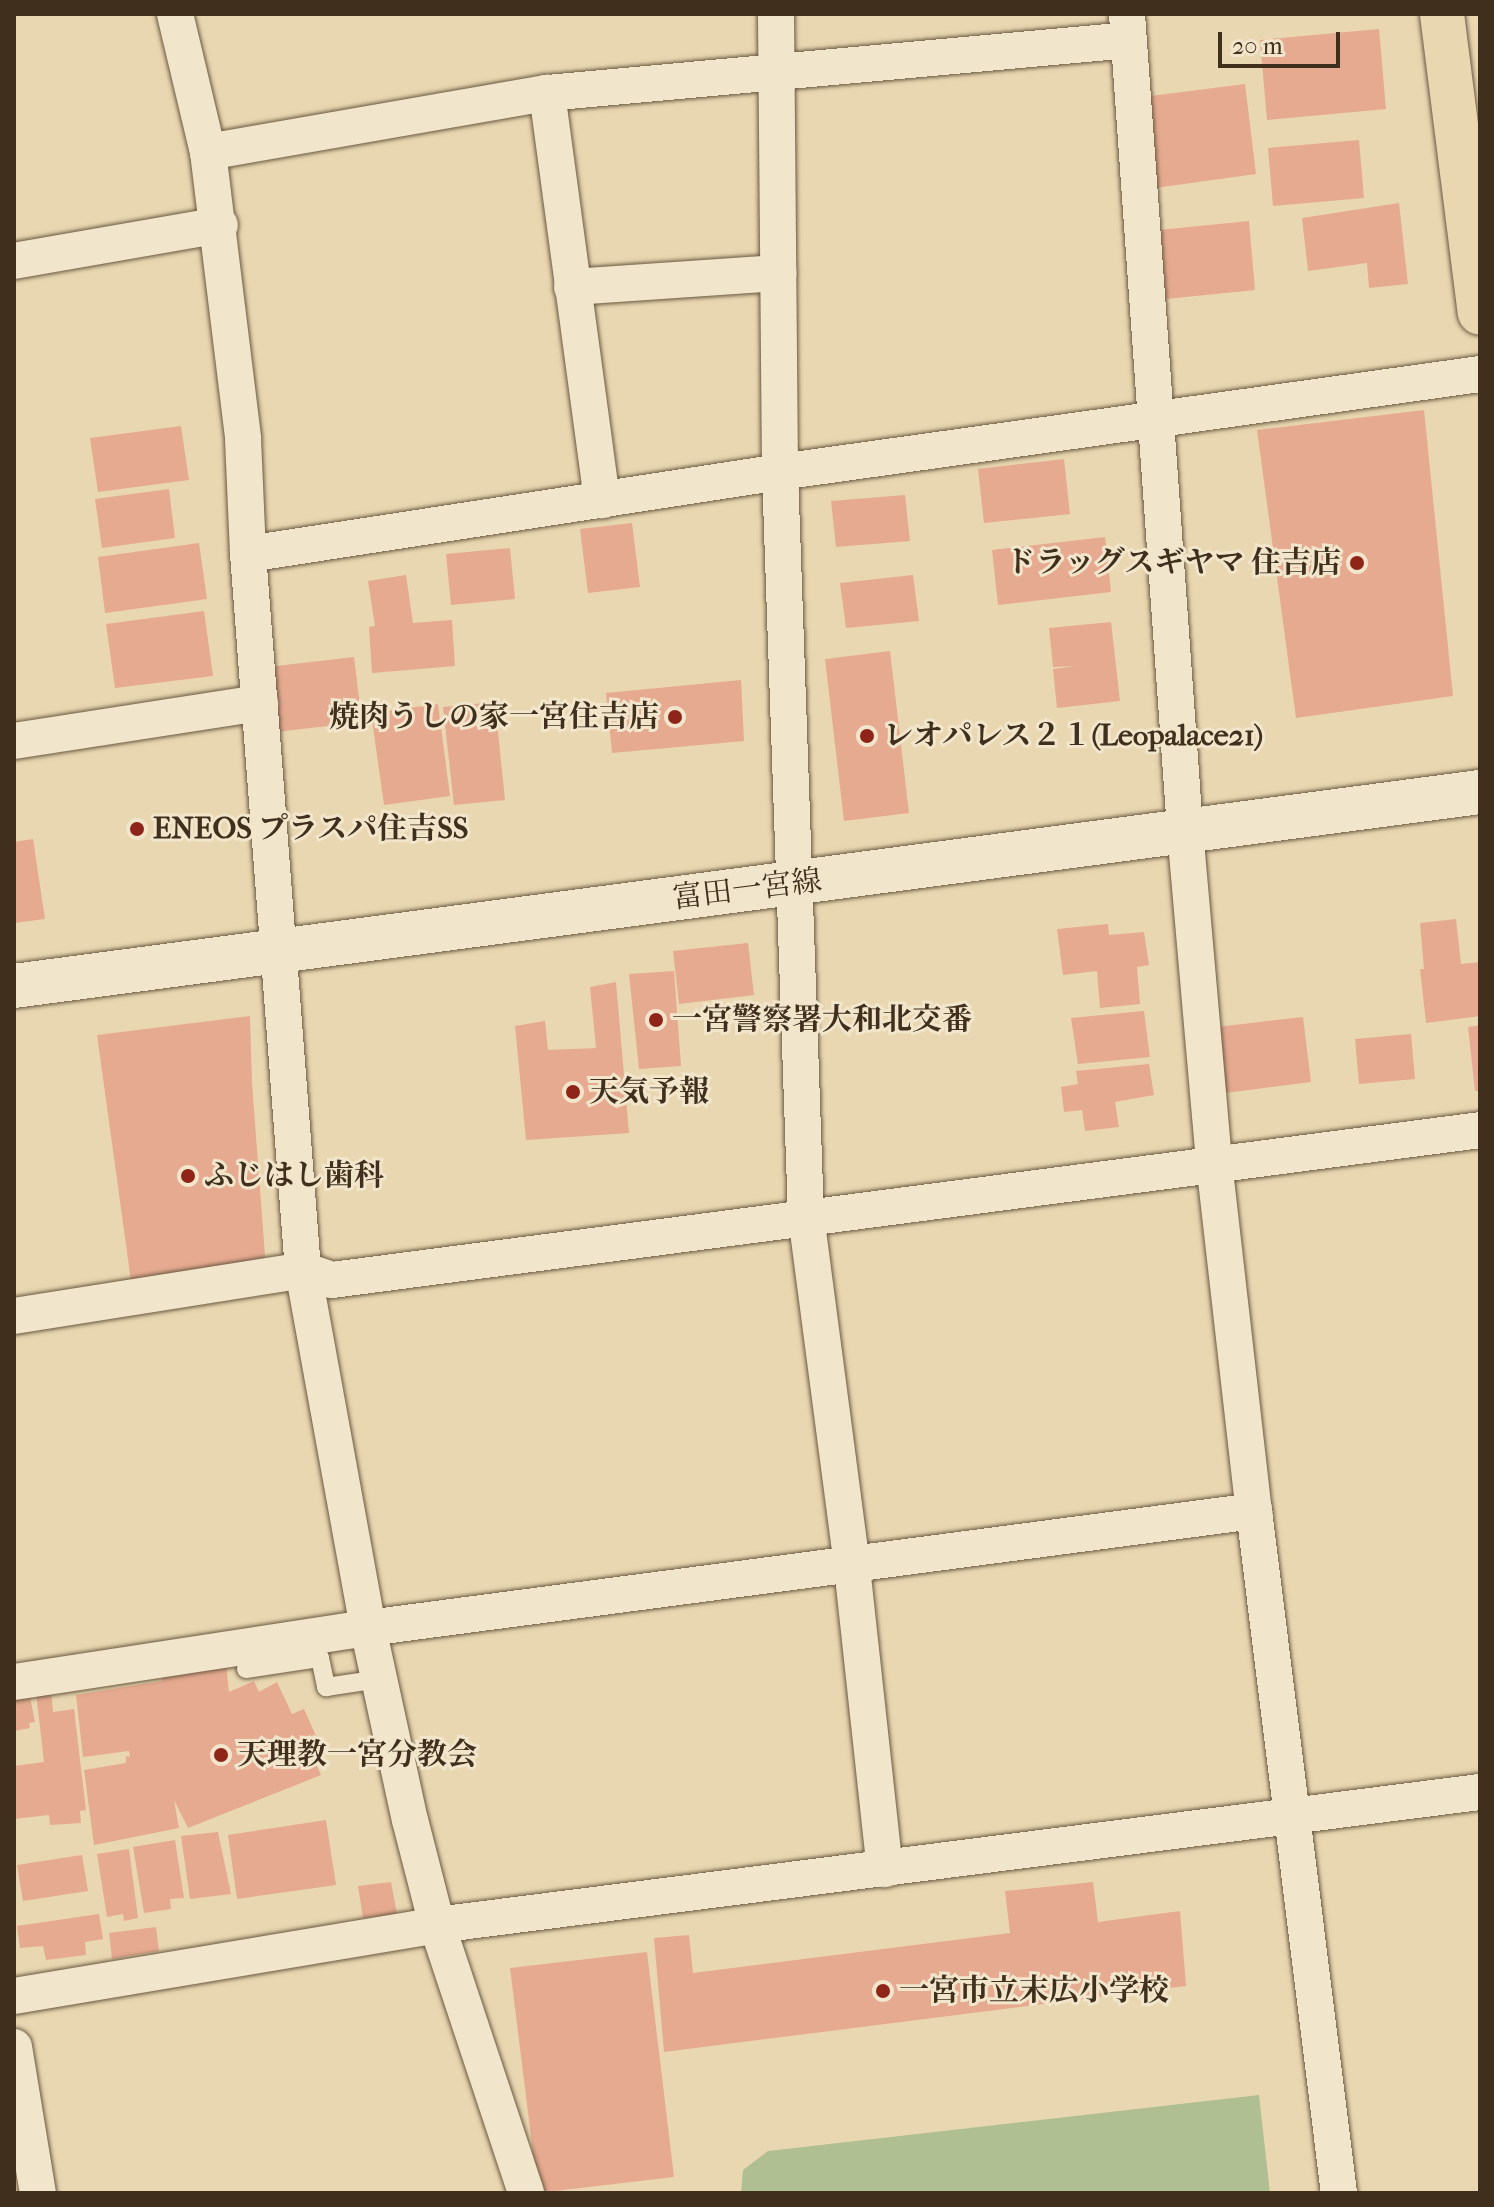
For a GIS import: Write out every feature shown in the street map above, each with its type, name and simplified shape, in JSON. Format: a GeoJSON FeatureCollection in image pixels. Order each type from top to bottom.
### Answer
{"type":"FeatureCollection","features":[{"type":"Feature","properties":{"kind":"highway"},"geometry":{"type":"LineString","coordinates":[[1442,14],[1480,313]]}},
{"type":"Feature","properties":{"kind":"main road","name":"富田一宮線"},"geometry":{"type":"LineString","coordinates":[[14,986],[1480,792]]}},
{"type":"Feature","properties":{"kind":"street"},"geometry":{"type":"LineString","coordinates":[[175,14],[208,152],[220,225],[243,439],[248,554],[303,1270],[368,1628],[410,1820],[437,1925],[526,2193]]}},
{"type":"Feature","properties":{"kind":"street"},"geometry":{"type":"LineString","coordinates":[[776,14],[780,472],[806,1216],[852,1567],[885,1869]]}},
{"type":"Feature","properties":{"kind":"street"},"geometry":{"type":"LineString","coordinates":[[208,152],[547,93],[778,70],[1128,27],[1185,830],[1214,1162],[1339,2193]]}},
{"type":"Feature","properties":{"kind":"street"},"geometry":{"type":"LineString","coordinates":[[547,93],[602,500]]}},
{"type":"Feature","properties":{"kind":"street"},"geometry":{"type":"LineString","coordinates":[[14,261],[220,225]]}},
{"type":"Feature","properties":{"kind":"street"},"geometry":{"type":"LineString","coordinates":[[572,287],[779,273]]}},
{"type":"Feature","properties":{"kind":"street"},"geometry":{"type":"LineString","coordinates":[[248,554],[780,472],[1480,374]]}},
{"type":"Feature","properties":{"kind":"street"},"geometry":{"type":"LineString","coordinates":[[14,741],[260,703]]}},
{"type":"Feature","properties":{"kind":"street"},"geometry":{"type":"LineString","coordinates":[[14,1316],[303,1270],[332,1280],[1214,1162],[1480,1130]]}},
{"type":"Feature","properties":{"kind":"street"},"geometry":{"type":"LineString","coordinates":[[14,1682],[368,1628],[852,1567],[1254,1511]]}},
{"type":"Feature","properties":{"kind":"street"},"geometry":{"type":"LineString","coordinates":[[14,1996],[437,1925],[1480,1792]]}},
{"type":"Feature","properties":{"kind":"street"},"geometry":{"type":"LineString","coordinates":[[14,2047],[38,2193]]}},
{"type":"Feature","properties":{"kind":"lane"},"geometry":{"type":"LineString","coordinates":[[246,1669],[320,1658],[326,1687],[380,1679]]}},
{"type":"Feature","properties":{"kind":"green space"},"geometry":{"type":"Polygon","coordinates":[[[1259,2095],[1270,2193],[741,2193],[743,2170],[768,2151],[1259,2095]]]}},
{"type":"Feature","properties":{"kind":"building"},"geometry":{"type":"Polygon","coordinates":[[[1379,29],[1386,109],[1267,120],[1260,40],[1379,29]]]}},
{"type":"Feature","properties":{"kind":"building"},"geometry":{"type":"Polygon","coordinates":[[[1245,84],[1256,174],[1155,188],[1143,97],[1245,84]]]}},
{"type":"Feature","properties":{"kind":"building"},"geometry":{"type":"Polygon","coordinates":[[[1359,140],[1364,198],[1273,206],[1268,148],[1359,140]]]}},
{"type":"Feature","properties":{"kind":"building"},"geometry":{"type":"Polygon","coordinates":[[[1399,203],[1408,284],[1369,288],[1367,263],[1308,271],[1302,218],[1399,203]]]}},
{"type":"Feature","properties":{"kind":"building"},"geometry":{"type":"Polygon","coordinates":[[[1249,221],[1255,290],[1156,300],[1149,231],[1249,221]]]}},
{"type":"Feature","properties":{"kind":"building","name":"ドラッグスギヤマ 住吉店"},"geometry":{"type":"Polygon","coordinates":[[[1424,410],[1453,696],[1296,718],[1257,430],[1424,410]]]}},
{"type":"Feature","properties":{"kind":"building"},"geometry":{"type":"Polygon","coordinates":[[[181,426],[189,480],[98,492],[90,438],[181,426]]]}},
{"type":"Feature","properties":{"kind":"building"},"geometry":{"type":"Polygon","coordinates":[[[1064,459],[1070,514],[984,523],[978,469],[1064,459]]]}},
{"type":"Feature","properties":{"kind":"building"},"geometry":{"type":"Polygon","coordinates":[[[169,489],[175,538],[102,548],[95,499],[169,489]]]}},
{"type":"Feature","properties":{"kind":"building"},"geometry":{"type":"Polygon","coordinates":[[[905,495],[910,541],[836,547],[831,501],[905,495]]]}},
{"type":"Feature","properties":{"kind":"building"},"geometry":{"type":"Polygon","coordinates":[[[632,523],[640,587],[588,593],[580,529],[632,523]]]}},
{"type":"Feature","properties":{"kind":"building"},"geometry":{"type":"Polygon","coordinates":[[[1105,537],[1111,592],[998,605],[992,550],[1105,537]]]}},
{"type":"Feature","properties":{"kind":"building"},"geometry":{"type":"Polygon","coordinates":[[[199,543],[207,599],[105,613],[98,557],[199,543]]]}},
{"type":"Feature","properties":{"kind":"building"},"geometry":{"type":"Polygon","coordinates":[[[510,548],[515,599],[451,605],[446,554],[510,548]]]}},
{"type":"Feature","properties":{"kind":"building"},"geometry":{"type":"Polygon","coordinates":[[[406,575],[413,623],[452,620],[455,666],[372,673],[369,627],[375,626],[368,581],[406,575]]]}},
{"type":"Feature","properties":{"kind":"building"},"geometry":{"type":"Polygon","coordinates":[[[913,575],[919,621],[846,628],[840,583],[913,575]]]}},
{"type":"Feature","properties":{"kind":"building"},"geometry":{"type":"Polygon","coordinates":[[[204,611],[213,676],[115,688],[106,624],[204,611]]]}},
{"type":"Feature","properties":{"kind":"building"},"geometry":{"type":"Polygon","coordinates":[[[1111,622],[1120,701],[1057,708],[1053,669],[1076,666],[1053,667],[1049,628],[1111,622]]]}},
{"type":"Feature","properties":{"kind":"building","name":"レオパレス２１(Leopalace21)"},"geometry":{"type":"Polygon","coordinates":[[[890,651],[909,813],[844,821],[825,659],[890,651]]]}},
{"type":"Feature","properties":{"kind":"building"},"geometry":{"type":"Polygon","coordinates":[[[354,657],[362,722],[276,732],[268,667],[354,657]]]}},
{"type":"Feature","properties":{"kind":"building","name":"焼肉うしの家一宮住吉店"},"geometry":{"type":"Polygon","coordinates":[[[741,680],[744,741],[612,753],[606,693],[741,680]]]}},
{"type":"Feature","properties":{"kind":"building"},"geometry":{"type":"Polygon","coordinates":[[[495,702],[505,800],[454,805],[443,707],[495,702]]]}},
{"type":"Feature","properties":{"kind":"building"},"geometry":{"type":"Polygon","coordinates":[[[438,704],[450,796],[384,805],[371,713],[438,704]]]}},
{"type":"Feature","properties":{"kind":"building"},"geometry":{"type":"Polygon","coordinates":[[[33,839],[45,919],[14,923],[14,842],[33,839]]]}},
{"type":"Feature","properties":{"kind":"building"},"geometry":{"type":"Polygon","coordinates":[[[1456,919],[1461,964],[1480,962],[1480,1016],[1426,1023],[1420,969],[1424,969],[1420,923],[1456,919]]]}},
{"type":"Feature","properties":{"kind":"building"},"geometry":{"type":"Polygon","coordinates":[[[1108,924],[1109,935],[1144,932],[1149,965],[1137,967],[1140,1004],[1100,1008],[1097,971],[1063,975],[1057,929],[1108,924]]]}},
{"type":"Feature","properties":{"kind":"building"},"geometry":{"type":"Polygon","coordinates":[[[748,943],[754,995],[679,1004],[673,951],[748,943]]]}},
{"type":"Feature","properties":{"kind":"building","name":"一宮警察署大和北交番"},"geometry":{"type":"Polygon","coordinates":[[[674,971],[681,1066],[639,1069],[629,974],[674,971]]]}},
{"type":"Feature","properties":{"kind":"building","name":"天気予報"},"geometry":{"type":"Polygon","coordinates":[[[616,982],[629,1133],[526,1140],[515,1026],[545,1021],[548,1050],[596,1048],[590,987],[616,982]]]}},
{"type":"Feature","properties":{"kind":"building"},"geometry":{"type":"Polygon","coordinates":[[[1144,1011],[1150,1057],[1078,1064],[1071,1018],[1144,1011]]]}},
{"type":"Feature","properties":{"kind":"building","name":"ふじはし歯科"},"geometry":{"type":"Polygon","coordinates":[[[250,1016],[266,1269],[132,1288],[97,1035],[250,1016]]]}},
{"type":"Feature","properties":{"kind":"building"},"geometry":{"type":"Polygon","coordinates":[[[1303,1017],[1311,1082],[1225,1093],[1217,1027],[1303,1017]]]}},
{"type":"Feature","properties":{"kind":"building"},"geometry":{"type":"Polygon","coordinates":[[[1480,1025],[1480,1091],[1475,1091],[1468,1027],[1480,1025]]]}},
{"type":"Feature","properties":{"kind":"building"},"geometry":{"type":"Polygon","coordinates":[[[1411,1034],[1415,1079],[1359,1084],[1355,1039],[1411,1034]]]}},
{"type":"Feature","properties":{"kind":"building"},"geometry":{"type":"Polygon","coordinates":[[[1149,1064],[1154,1095],[1115,1102],[1119,1127],[1085,1131],[1082,1110],[1064,1112],[1061,1087],[1078,1084],[1076,1071],[1149,1064]]]}},
{"type":"Feature","properties":{"kind":"building","name":"天理教一宮分教会"},"geometry":{"type":"Polygon","coordinates":[[[226,1663],[229,1692],[254,1681],[259,1692],[277,1682],[292,1714],[304,1709],[321,1747],[311,1753],[321,1775],[188,1828],[174,1800],[179,1828],[94,1845],[84,1770],[126,1763],[126,1756],[130,1757],[129,1751],[83,1757],[76,1695],[162,1681],[161,1672],[226,1663]]]}},
{"type":"Feature","properties":{"kind":"building"},"geometry":{"type":"Polygon","coordinates":[[[51,1691],[53,1712],[74,1709],[86,1810],[80,1811],[81,1823],[50,1825],[49,1815],[14,1819],[14,1766],[44,1762],[36,1693],[51,1691]]]}},
{"type":"Feature","properties":{"kind":"building"},"geometry":{"type":"Polygon","coordinates":[[[29,1692],[35,1722],[29,1723],[30,1728],[14,1731],[14,1695],[29,1692]]]}},
{"type":"Feature","properties":{"kind":"building"},"geometry":{"type":"Polygon","coordinates":[[[326,1820],[336,1885],[237,1899],[228,1835],[326,1820]]]}},
{"type":"Feature","properties":{"kind":"building"},"geometry":{"type":"Polygon","coordinates":[[[218,1832],[231,1894],[190,1899],[181,1836],[218,1832]]]}},
{"type":"Feature","properties":{"kind":"building"},"geometry":{"type":"Polygon","coordinates":[[[175,1840],[184,1898],[170,1899],[171,1909],[144,1913],[133,1847],[175,1840]]]}},
{"type":"Feature","properties":{"kind":"building"},"geometry":{"type":"Polygon","coordinates":[[[129,1849],[138,1918],[124,1921],[123,1914],[107,1917],[97,1854],[129,1849]]]}},
{"type":"Feature","properties":{"kind":"building"},"geometry":{"type":"Polygon","coordinates":[[[82,1855],[88,1891],[23,1901],[17,1865],[82,1855]]]}},
{"type":"Feature","properties":{"kind":"building"},"geometry":{"type":"Polygon","coordinates":[[[391,1882],[397,1914],[363,1918],[358,1886],[391,1882]]]}},
{"type":"Feature","properties":{"kind":"building","name":"一宮市立末広小学校"},"geometry":{"type":"Polygon","coordinates":[[[1093,1882],[1098,1922],[1180,1911],[1186,1986],[664,2052],[654,1938],[689,1935],[693,1973],[1010,1933],[1005,1891],[1093,1882]]]}},
{"type":"Feature","properties":{"kind":"building"},"geometry":{"type":"Polygon","coordinates":[[[99,1914],[103,1939],[85,1942],[86,1955],[46,1960],[43,1946],[20,1948],[17,1926],[99,1914]]]}},
{"type":"Feature","properties":{"kind":"building"},"geometry":{"type":"Polygon","coordinates":[[[156,1927],[159,1951],[112,1959],[109,1933],[156,1927]]]}},
{"type":"Feature","properties":{"kind":"building"},"geometry":{"type":"Polygon","coordinates":[[[647,1952],[674,2177],[538,2193],[510,1968],[647,1952]]]}},
{"type":"Feature","properties":{"kind":"place","name":"ドラッグスギヤマ 住吉店"},"geometry":{"type":"Point","coordinates":[1357,563]}},
{"type":"Feature","properties":{"kind":"place","name":"焼肉うしの家一宮住吉店"},"geometry":{"type":"Point","coordinates":[675,717]}},
{"type":"Feature","properties":{"kind":"place","name":"レオパレス２１(Leopalace21)"},"geometry":{"type":"Point","coordinates":[867,736]}},
{"type":"Feature","properties":{"kind":"place","name":"ENEOS プラスパ住吉SS"},"geometry":{"type":"Point","coordinates":[137,829]}},
{"type":"Feature","properties":{"kind":"place","name":"一宮警察署大和北交番"},"geometry":{"type":"Point","coordinates":[656,1020]}},
{"type":"Feature","properties":{"kind":"place","name":"天気予報"},"geometry":{"type":"Point","coordinates":[573,1092]}},
{"type":"Feature","properties":{"kind":"place","name":"ふじはし歯科"},"geometry":{"type":"Point","coordinates":[188,1176]}},
{"type":"Feature","properties":{"kind":"place","name":"天理教一宮分教会"},"geometry":{"type":"Point","coordinates":[221,1755]}},
{"type":"Feature","properties":{"kind":"place","name":"一宮市立末広小学校"},"geometry":{"type":"Point","coordinates":[883,1991]}}]}
